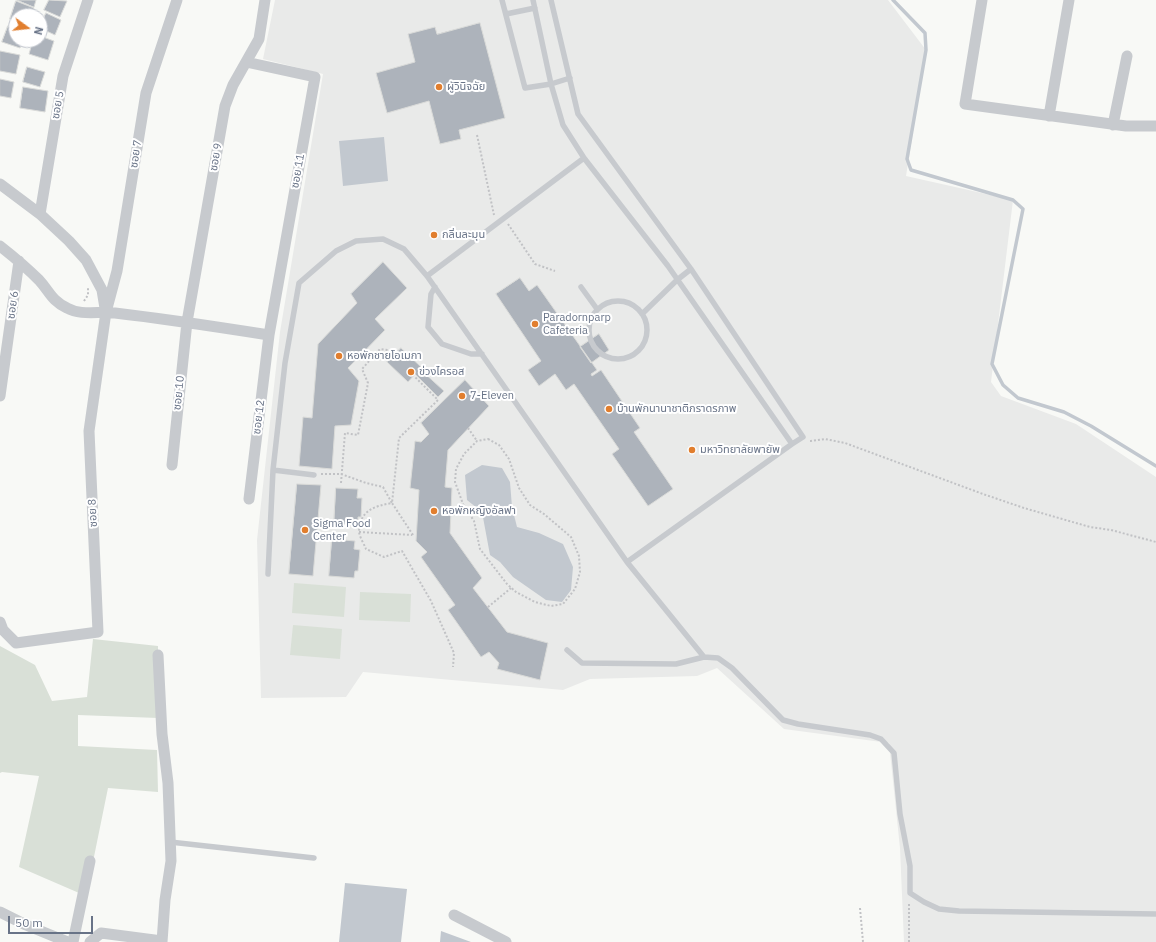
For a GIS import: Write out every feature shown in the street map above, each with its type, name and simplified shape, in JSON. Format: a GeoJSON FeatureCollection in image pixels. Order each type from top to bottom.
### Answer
{"type":"FeatureCollection","features":[{"type":"Feature","properties":{"kind":"street","name":"ซอย 5"},"geometry":{"type":"LineString","coordinates":[[40,214],[63,76],[88,0]]}},
{"type":"Feature","properties":{"kind":"street","name":"ซอย 7"},"geometry":{"type":"LineString","coordinates":[[106,312],[116,271],[146,94],[177,0]]}},
{"type":"Feature","properties":{"kind":"street","name":"ซอย 9"},"geometry":{"type":"LineString","coordinates":[[187,322],[225,106],[233,85],[259,39],[266,0]]}},
{"type":"Feature","properties":{"kind":"street"},"geometry":{"type":"LineString","coordinates":[[982,0],[965,104],[1113,125],[1156,126]]}},
{"type":"Feature","properties":{"kind":"street"},"geometry":{"type":"LineString","coordinates":[[1049,116],[1069,0]]}},
{"type":"Feature","properties":{"kind":"street"},"geometry":{"type":"LineString","coordinates":[[1113,125],[1127,56]]}},
{"type":"Feature","properties":{"kind":"street","name":"ซอย 11"},"geometry":{"type":"LineString","coordinates":[[246,62],[315,77],[269,335]]}},
{"type":"Feature","properties":{"kind":"street"},"geometry":{"type":"LineString","coordinates":[[0,184],[40,214],[69,241],[86,260],[102,290],[106,312]]}},
{"type":"Feature","properties":{"kind":"street"},"geometry":{"type":"LineString","coordinates":[[0,246],[19,261],[40,281],[56,302],[69,309],[87,313],[106,312],[187,322],[269,335]]}},
{"type":"Feature","properties":{"kind":"street","name":"ซอย 6"},"geometry":{"type":"LineString","coordinates":[[0,396],[19,261]]}},
{"type":"Feature","properties":{"kind":"street","name":"ซอย 8"},"geometry":{"type":"LineString","coordinates":[[0,622],[3,630],[16,644],[98,632],[89,431],[106,312]]}},
{"type":"Feature","properties":{"kind":"street","name":"ซอย 10"},"geometry":{"type":"LineString","coordinates":[[172,465],[187,322]]}},
{"type":"Feature","properties":{"kind":"street","name":"ซอย 12"},"geometry":{"type":"LineString","coordinates":[[249,499],[269,335]]}},
{"type":"Feature","properties":{"kind":"street"},"geometry":{"type":"LineString","coordinates":[[90,942],[101,933],[162,942],[165,900],[171,861],[168,783],[162,734],[158,655]]}},
{"type":"Feature","properties":{"kind":"street"},"geometry":{"type":"LineString","coordinates":[[74,942],[90,861]]}},
{"type":"Feature","properties":{"kind":"street"},"geometry":{"type":"LineString","coordinates":[[0,912],[26,925],[68,942]]}},
{"type":"Feature","properties":{"kind":"street"},"geometry":{"type":"LineString","coordinates":[[454,915],[506,942]]}},
{"type":"Feature","properties":{"kind":"lane"},"geometry":{"type":"LineString","coordinates":[[502,0],[525,88],[551,84],[570,78]]}},
{"type":"Feature","properties":{"kind":"lane"},"geometry":{"type":"LineString","coordinates":[[533,0],[551,84],[563,125],[584,158],[677,280],[792,444]]}},
{"type":"Feature","properties":{"kind":"lane"},"geometry":{"type":"LineString","coordinates":[[551,0],[578,114],[691,269],[803,437],[627,562]]}},
{"type":"Feature","properties":{"kind":"lane"},"geometry":{"type":"LineString","coordinates":[[506,14],[535,8]]}},
{"type":"Feature","properties":{"kind":"lane"},"geometry":{"type":"LineString","coordinates":[[427,276],[584,158]]}},
{"type":"Feature","properties":{"kind":"lane"},"geometry":{"type":"LineString","coordinates":[[268,574],[273,470],[285,362],[299,283],[336,251],[356,241],[383,239],[404,249],[435,286],[627,562],[704,657]]}},
{"type":"Feature","properties":{"kind":"lane"},"geometry":{"type":"LineString","coordinates":[[642,314],[677,280],[691,269]]}},
{"type":"Feature","properties":{"kind":"lane"},"geometry":{"type":"LineString","coordinates":[[435,286],[431,294],[428,327],[442,344],[471,354],[482,354]]}},
{"type":"Feature","properties":{"kind":"lane"},"geometry":{"type":"LineString","coordinates":[[581,288],[597,309]]}},
{"type":"Feature","properties":{"kind":"lane"},"geometry":{"type":"LineString","coordinates":[[612,301],[629,303],[642,314],[646,323],[647,333],[644,343],[638,351],[630,357],[620,359],[610,358],[601,354],[594,346],[590,337],[589,327],[591,318],[597,309],[604,304],[612,301]]}},
{"type":"Feature","properties":{"kind":"lane"},"geometry":{"type":"LineString","coordinates":[[273,470],[314,474]]}},
{"type":"Feature","properties":{"kind":"lane"},"geometry":{"type":"LineString","coordinates":[[567,650],[582,662],[676,664],[704,657],[718,658],[732,668],[783,720],[798,724],[870,735],[881,739],[894,753],[900,814],[910,866],[910,893],[939,909],[959,911],[1156,914]]}},
{"type":"Feature","properties":{"kind":"lane"},"geometry":{"type":"LineString","coordinates":[[170,842],[314,858]]}},
{"type":"Feature","properties":{"kind":"path"},"geometry":{"type":"LineString","coordinates":[[476,135],[493,214],[502,220],[535,264],[555,271]]}},
{"type":"Feature","properties":{"kind":"path"},"geometry":{"type":"LineString","coordinates":[[79,302],[84,302],[88,295],[87,285]]}},
{"type":"Feature","properties":{"kind":"path"},"geometry":{"type":"LineString","coordinates":[[341,483],[345,433],[358,435],[368,382],[362,369],[380,349],[388,350],[394,354]]}},
{"type":"Feature","properties":{"kind":"path"},"geometry":{"type":"LineString","coordinates":[[392,502],[399,438],[438,400],[414,376]]}},
{"type":"Feature","properties":{"kind":"path"},"geometry":{"type":"LineString","coordinates":[[468,428],[477,441]]}},
{"type":"Feature","properties":{"kind":"path"},"geometry":{"type":"LineString","coordinates":[[803,437],[811,442],[825,440],[845,443],[976,492],[1024,508],[1156,542]]}},
{"type":"Feature","properties":{"kind":"path"},"geometry":{"type":"LineString","coordinates":[[488,439],[499,444],[509,459],[519,488],[530,505],[544,514],[571,537],[579,556],[580,572],[575,589],[563,604],[551,606],[534,602],[516,592],[507,584],[480,549],[474,521],[463,504],[455,482],[456,470],[464,454],[477,441],[488,439]]}},
{"type":"Feature","properties":{"kind":"path"},"geometry":{"type":"LineString","coordinates":[[314,474],[342,474],[382,487],[412,535],[359,532]]}},
{"type":"Feature","properties":{"kind":"path"},"geometry":{"type":"LineString","coordinates":[[392,502],[375,506],[364,515],[359,532],[366,549],[384,557],[402,551],[431,602],[454,653],[453,667]]}},
{"type":"Feature","properties":{"kind":"path"},"geometry":{"type":"LineString","coordinates":[[488,607],[511,588]]}},
{"type":"Feature","properties":{"kind":"path"},"geometry":{"type":"LineString","coordinates":[[909,942],[910,893]]}},
{"type":"Feature","properties":{"kind":"path"},"geometry":{"type":"LineString","coordinates":[[860,908],[863,942]]}},
{"type":"Feature","properties":{"kind":"shaded area","name":"มหาวิทยาลัยพายัพ"},"geometry":{"type":"Polygon","coordinates":[[[275,0],[888,0],[926,50],[906,176],[1013,200],[991,382],[1001,396],[1076,424],[1156,477],[1156,942],[904,942],[900,848],[889,743],[784,729],[717,668],[697,676],[590,679],[563,690],[363,672],[346,697],[261,698],[257,540],[280,332],[323,74],[263,59],[275,0]]]}},
{"type":"Feature","properties":{"kind":"shaded area"},"geometry":{"type":"Polygon","coordinates":[[[384,137],[388,181],[343,186],[339,141],[384,137]]]}},
{"type":"Feature","properties":{"kind":"shaded area"},"geometry":{"type":"Polygon","coordinates":[[[482,465],[502,468],[510,482],[512,507],[517,527],[539,533],[563,544],[573,567],[571,590],[562,602],[546,600],[513,577],[500,562],[490,555],[482,512],[467,500],[465,475],[482,465]]]}},
{"type":"Feature","properties":{"kind":"shaded area"},"geometry":{"type":"Polygon","coordinates":[[[294,583],[346,587],[344,617],[292,613],[294,583]]]}},
{"type":"Feature","properties":{"kind":"shaded area"},"geometry":{"type":"Polygon","coordinates":[[[360,592],[411,594],[410,622],[359,620],[360,592]]]}},
{"type":"Feature","properties":{"kind":"shaded area"},"geometry":{"type":"Polygon","coordinates":[[[293,625],[342,629],[340,659],[290,655],[293,625]]]}},
{"type":"Feature","properties":{"kind":"shaded area"},"geometry":{"type":"Polygon","coordinates":[[[93,639],[158,646],[158,718],[78,715],[78,746],[157,750],[158,792],[108,788],[86,896],[19,867],[39,776],[0,773],[0,646],[35,665],[52,701],[87,697],[93,639]]]}},
{"type":"Feature","properties":{"kind":"shaded area"},"geometry":{"type":"Polygon","coordinates":[[[345,883],[407,889],[401,942],[339,942],[345,883]]]}},
{"type":"Feature","properties":{"kind":"shaded area"},"geometry":{"type":"Polygon","coordinates":[[[441,931],[471,942],[440,942],[441,931]]]}},
{"type":"Feature","properties":{"kind":"building"},"geometry":{"type":"Polygon","coordinates":[[[17,0],[36,0],[34,7],[17,0]]]}},
{"type":"Feature","properties":{"kind":"building"},"geometry":{"type":"Polygon","coordinates":[[[49,0],[67,1],[60,17],[48,12],[48,8],[45,8],[49,0]]]}},
{"type":"Feature","properties":{"kind":"building"},"geometry":{"type":"Polygon","coordinates":[[[16,1],[34,8],[14,8],[16,1]]]}},
{"type":"Feature","properties":{"kind":"building"},"geometry":{"type":"Polygon","coordinates":[[[48,14],[61,20],[55,35],[48,32],[48,14]]]}},
{"type":"Feature","properties":{"kind":"building","name":"ผัูวินิจฉัย"},"geometry":{"type":"Polygon","coordinates":[[[480,23],[505,118],[459,130],[461,139],[440,144],[429,101],[387,113],[376,73],[415,62],[408,34],[435,27],[437,34],[480,23]]]}},
{"type":"Feature","properties":{"kind":"building"},"geometry":{"type":"Polygon","coordinates":[[[8,26],[8,44],[2,42],[8,26]]]}},
{"type":"Feature","properties":{"kind":"building"},"geometry":{"type":"Polygon","coordinates":[[[48,39],[54,41],[48,60],[29,54],[31,48],[48,48],[48,39]]]}},
{"type":"Feature","properties":{"kind":"building"},"geometry":{"type":"Polygon","coordinates":[[[0,51],[20,55],[16,74],[0,71],[0,51]]]}},
{"type":"Feature","properties":{"kind":"building"},"geometry":{"type":"Polygon","coordinates":[[[27,67],[45,72],[40,87],[23,82],[27,67]]]}},
{"type":"Feature","properties":{"kind":"building"},"geometry":{"type":"Polygon","coordinates":[[[0,79],[14,82],[11,98],[0,96],[0,79]]]}},
{"type":"Feature","properties":{"kind":"building"},"geometry":{"type":"Polygon","coordinates":[[[23,87],[48,91],[45,112],[20,108],[23,87]]]}},
{"type":"Feature","properties":{"kind":"building","name":"หอพักชายโอเมกา"},"geometry":{"type":"Polygon","coordinates":[[[383,262],[407,288],[375,319],[385,330],[348,368],[359,381],[351,425],[335,426],[332,469],[299,466],[303,417],[312,418],[318,344],[357,303],[351,294],[383,262]]]}},
{"type":"Feature","properties":{"kind":"building","name":"บ้านพักนานาชาติภราดรภาพ"},"geometry":{"type":"Polygon","coordinates":[[[520,278],[529,291],[537,285],[597,370],[591,374],[592,376],[601,370],[640,428],[634,432],[673,489],[648,506],[612,454],[619,449],[574,384],[566,390],[555,374],[539,386],[528,370],[541,361],[496,294],[520,278]]]}},
{"type":"Feature","properties":{"kind":"building"},"geometry":{"type":"Polygon","coordinates":[[[599,334],[609,350],[591,363],[580,347],[599,334]]]}},
{"type":"Feature","properties":{"kind":"building","name":"ข่วงไครอส"},"geometry":{"type":"Polygon","coordinates":[[[401,348],[422,368],[421,370],[444,391],[438,397],[415,374],[408,382],[387,362],[401,348]]]}},
{"type":"Feature","properties":{"kind":"building","name":"หอพักหญิงอัลฟา"},"geometry":{"type":"Polygon","coordinates":[[[465,380],[489,406],[448,450],[445,487],[452,488],[450,533],[482,578],[473,588],[507,632],[548,643],[540,680],[497,669],[499,663],[489,652],[481,657],[448,610],[455,605],[421,557],[427,552],[416,541],[419,490],[410,488],[415,441],[421,442],[429,434],[421,423],[465,380]]]}},
{"type":"Feature","properties":{"kind":"building","name":"Sigma Food Center"},"geometry":{"type":"Polygon","coordinates":[[[297,484],[321,485],[313,576],[289,574],[297,484]]]}},
{"type":"Feature","properties":{"kind":"building"},"geometry":{"type":"Polygon","coordinates":[[[336,488],[358,489],[357,498],[362,498],[361,517],[358,517],[358,525],[334,524],[336,488]]]}},
{"type":"Feature","properties":{"kind":"building"},"geometry":{"type":"Polygon","coordinates":[[[332,539],[355,541],[354,549],[360,550],[358,571],[355,571],[354,578],[329,576],[332,539]]]}},
{"type":"Feature","properties":{"kind":"waterway"},"geometry":{"type":"LineString","coordinates":[[893,0],[925,33],[926,50],[907,159],[911,170],[1013,200],[1023,209],[992,364],[1003,385],[1018,398],[1064,412],[1091,426],[1156,466]]}},
{"type":"Feature","properties":{"kind":"place","name":"ผัูวินิจฉัย"},"geometry":{"type":"Point","coordinates":[439,87]}},
{"type":"Feature","properties":{"kind":"place","name":"กลิ่นละมุน"},"geometry":{"type":"Point","coordinates":[434,235]}},
{"type":"Feature","properties":{"kind":"place","name":"Paradornparp Cafeteria"},"geometry":{"type":"Point","coordinates":[535,324]}},
{"type":"Feature","properties":{"kind":"place","name":"หอพักชายโอเมกา"},"geometry":{"type":"Point","coordinates":[339,356]}},
{"type":"Feature","properties":{"kind":"place","name":"ข่วงไครอส"},"geometry":{"type":"Point","coordinates":[411,372]}},
{"type":"Feature","properties":{"kind":"place","name":"7-Eleven"},"geometry":{"type":"Point","coordinates":[462,396]}},
{"type":"Feature","properties":{"kind":"place","name":"บ้านพักนานาชาติภราดรภาพ"},"geometry":{"type":"Point","coordinates":[609,409]}},
{"type":"Feature","properties":{"kind":"place","name":"มหาวิทยาลัยพายัพ"},"geometry":{"type":"Point","coordinates":[692,450]}},
{"type":"Feature","properties":{"kind":"place","name":"หอพักหญิงอัลฟา"},"geometry":{"type":"Point","coordinates":[434,511]}},
{"type":"Feature","properties":{"kind":"place","name":"Sigma Food Center"},"geometry":{"type":"Point","coordinates":[305,530]}}]}
